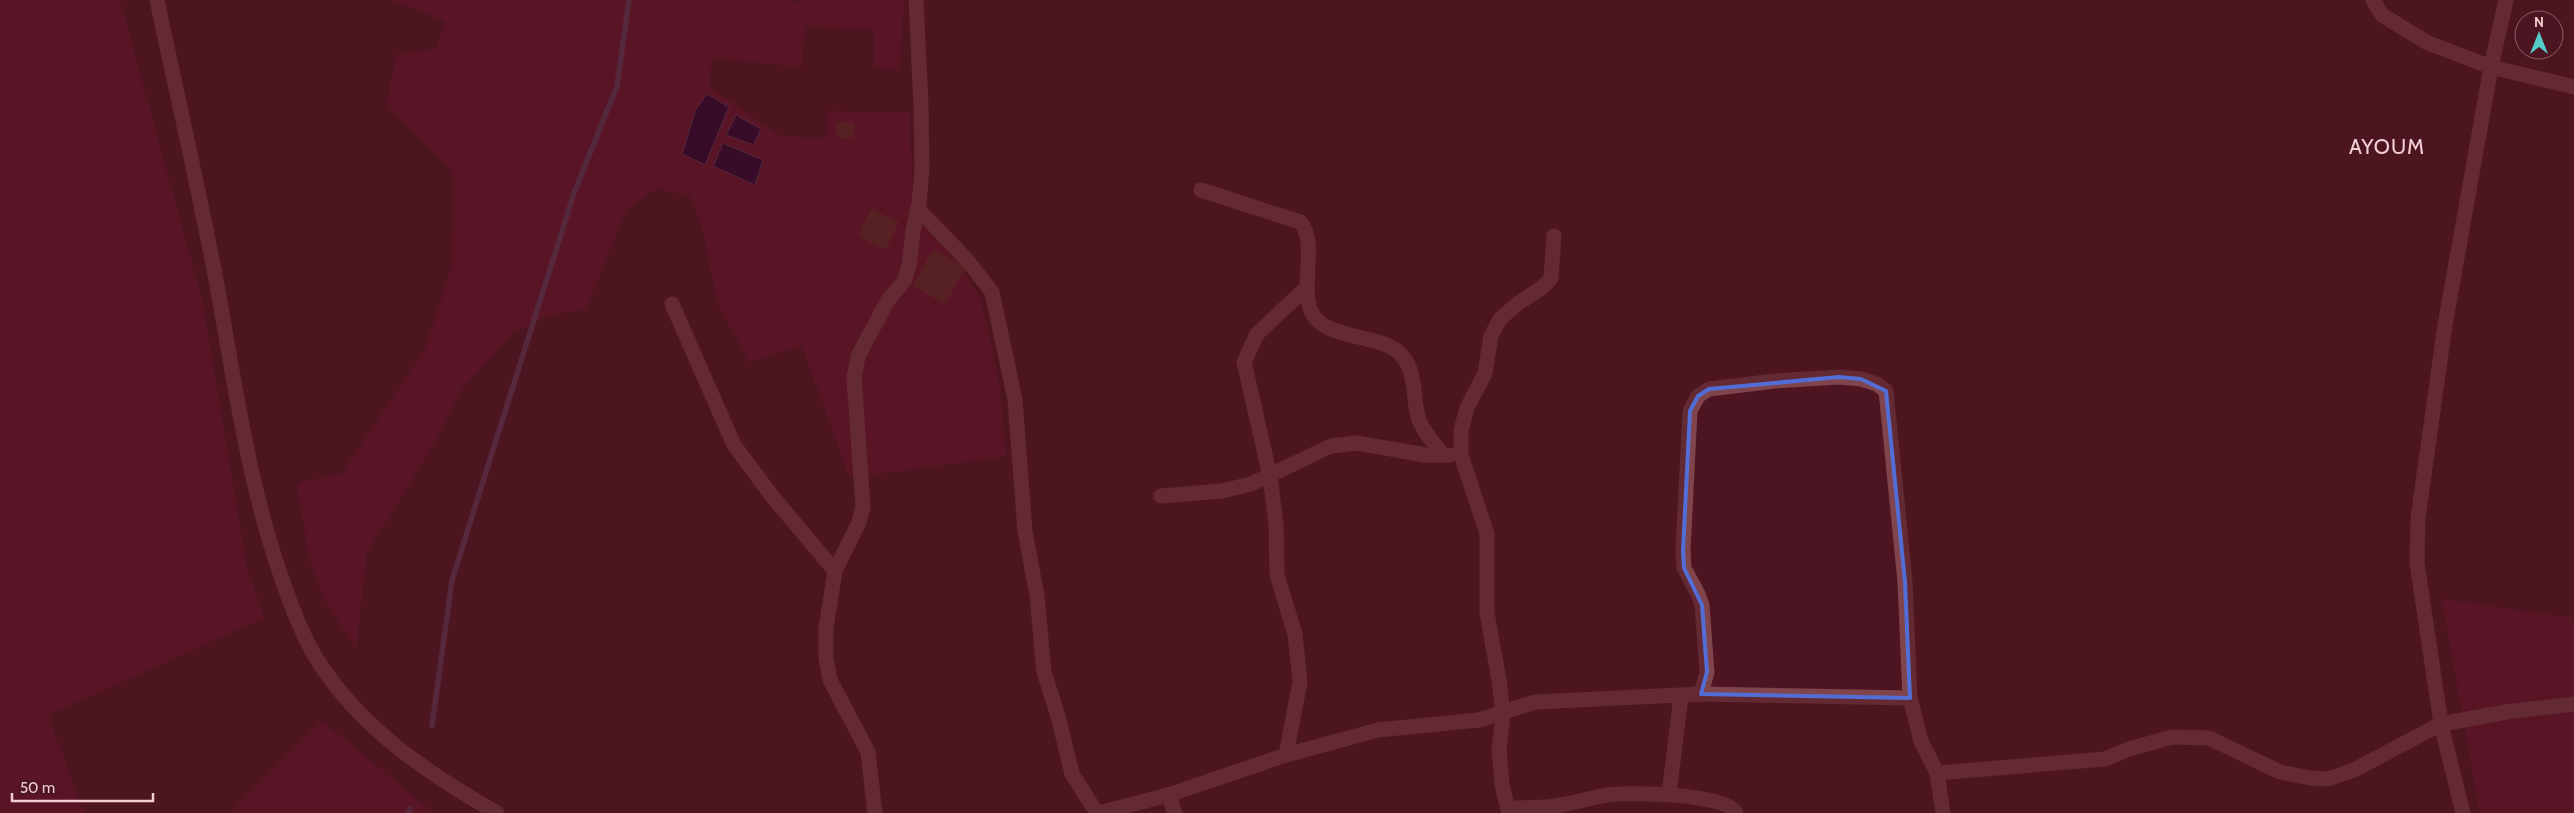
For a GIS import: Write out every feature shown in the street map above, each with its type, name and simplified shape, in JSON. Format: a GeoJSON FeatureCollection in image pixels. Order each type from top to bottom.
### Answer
{"type":"FeatureCollection","features":[{"type":"Feature","properties":{"kind":"street"},"geometry":{"type":"LineString","coordinates":[[157,0],[214,270],[250,462],[272,551],[295,617],[316,658],[342,695],[373,727],[417,763],[497,813]]}},
{"type":"Feature","properties":{"kind":"street"},"geometry":{"type":"LineString","coordinates":[[874,813],[868,752],[830,680],[826,658],[826,628],[836,571],[859,522],[863,507],[854,378],[858,356],[888,300],[904,281],[909,266],[918,209],[922,169],[916,0]]}},
{"type":"Feature","properties":{"kind":"street"},"geometry":{"type":"LineString","coordinates":[[2373,0],[2382,15],[2428,43],[2491,67],[2574,87]]}},
{"type":"Feature","properties":{"kind":"street"},"geometry":{"type":"LineString","coordinates":[[2463,813],[2441,724],[2417,563],[2418,518],[2445,325],[2491,67],[2506,0]]}},
{"type":"Feature","properties":{"kind":"street"},"geometry":{"type":"LineString","coordinates":[[1201,190],[1300,222],[1306,229],[1308,241],[1306,289],[1312,312],[1324,325],[1348,335],[1381,343],[1395,350],[1408,362],[1414,379],[1420,421],[1443,455]]}},
{"type":"Feature","properties":{"kind":"street"},"geometry":{"type":"LineString","coordinates":[[918,209],[984,278],[992,292],[1015,400],[1025,531],[1037,596],[1044,672],[1058,716],[1072,774],[1098,813],[1168,795],[1286,755],[1378,730],[1479,720],[1503,714],[1535,702],[1701,694],[1910,698]]}},
{"type":"Feature","properties":{"kind":"street"},"geometry":{"type":"LineString","coordinates":[[1554,236],[1551,278],[1544,287],[1517,304],[1500,319],[1491,336],[1486,373],[1467,408],[1461,430],[1461,455],[1487,534],[1487,613],[1500,680],[1503,714],[1499,749],[1502,785],[1508,811],[1550,810],[1608,795],[1669,794],[1726,805],[1735,810],[1736,813]]}},
{"type":"Feature","properties":{"kind":"street"},"geometry":{"type":"LineString","coordinates":[[1286,755],[1300,682],[1295,634],[1277,574],[1276,524],[1270,476],[1244,362],[1256,334],[1306,289]]}},
{"type":"Feature","properties":{"kind":"street"},"geometry":{"type":"LineString","coordinates":[[672,304],[734,445],[772,496],[836,571]]}},
{"type":"Feature","properties":{"kind":"street"},"geometry":{"type":"LineString","coordinates":[[1701,694],[1707,672],[1702,606],[1698,594],[1684,568],[1683,550],[1690,411],[1698,396],[1709,389],[1839,377],[1861,379],[1877,384],[1886,390],[1905,582],[1910,698],[1921,741],[1937,773],[1943,813]]}},
{"type":"Feature","properties":{"kind":"street"},"geometry":{"type":"LineString","coordinates":[[1161,496],[1222,491],[1251,484],[1331,446],[1357,443],[1425,455],[1461,455]]}},
{"type":"Feature","properties":{"kind":"street"},"geometry":{"type":"LineString","coordinates":[[1669,794],[1681,696]]}},
{"type":"Feature","properties":{"kind":"street"},"geometry":{"type":"LineString","coordinates":[[1937,773],[2105,759],[2129,749],[2172,737],[2209,738],[2280,772],[2310,778],[2328,779],[2354,770],[2441,724],[2506,712],[2574,704]]}},
{"type":"Feature","properties":{"kind":"street"},"geometry":{"type":"LineString","coordinates":[[1168,795],[1175,813]]}},
{"type":"Feature","properties":{"kind":"highlighted area"},"geometry":{"type":"Polygon","coordinates":[[[1839,377],[1861,379],[1886,391],[1905,582],[1910,698],[1701,694],[1707,672],[1702,605],[1684,568],[1683,551],[1690,411],[1698,396],[1709,389],[1839,377]]]}},
{"type":"Feature","properties":{"kind":"shaded area"},"geometry":{"type":"Polygon","coordinates":[[[0,0],[120,0],[203,304],[247,568],[264,618],[48,715],[84,813],[0,813],[0,0]]]}},
{"type":"Feature","properties":{"kind":"shaded area"},"geometry":{"type":"Polygon","coordinates":[[[392,0],[785,0],[802,3],[803,0],[904,0],[899,68],[874,68],[874,29],[805,27],[801,67],[712,58],[709,87],[781,136],[827,139],[828,111],[910,113],[912,201],[920,224],[956,257],[981,301],[998,377],[1006,456],[850,478],[802,346],[749,362],[718,304],[703,231],[691,197],[656,188],[626,211],[585,310],[553,314],[514,332],[462,389],[429,452],[367,552],[356,648],[325,601],[310,562],[297,483],[342,473],[425,349],[452,267],[453,172],[387,104],[396,55],[437,48],[445,21],[392,0]],[[707,94],[696,109],[682,155],[729,107],[707,94]]]}},
{"type":"Feature","properties":{"kind":"shaded area"},"geometry":{"type":"Polygon","coordinates":[[[707,94],[729,107],[705,165],[682,154],[696,109],[707,94]]]}},
{"type":"Feature","properties":{"kind":"shaded area"},"geometry":{"type":"Polygon","coordinates":[[[736,115],[761,129],[754,145],[726,135],[736,115]]]}},
{"type":"Feature","properties":{"kind":"shaded area"},"geometry":{"type":"Polygon","coordinates":[[[723,143],[763,160],[755,185],[713,166],[723,143]]]}},
{"type":"Feature","properties":{"kind":"shaded area"},"geometry":{"type":"Polygon","coordinates":[[[2442,599],[2574,618],[2574,813],[2480,813],[2442,599]]]}},
{"type":"Feature","properties":{"kind":"shaded area"},"geometry":{"type":"Polygon","coordinates":[[[322,721],[434,813],[230,813],[322,721]]]}},
{"type":"Feature","properties":{"kind":"building"},"geometry":{"type":"Polygon","coordinates":[[[837,122],[855,123],[853,138],[836,137],[837,122]]]}},
{"type":"Feature","properties":{"kind":"building"},"geometry":{"type":"Polygon","coordinates":[[[871,209],[899,222],[886,250],[858,236],[871,209]]]}},
{"type":"Feature","properties":{"kind":"building"},"geometry":{"type":"Polygon","coordinates":[[[933,249],[966,267],[945,304],[913,286],[933,249]]]}},
{"type":"Feature","properties":{"kind":"waterway"},"geometry":{"type":"LineString","coordinates":[[432,726],[452,580],[574,193],[617,86],[629,0]]}},
{"type":"Feature","properties":{"kind":"waterway"},"geometry":{"type":"LineString","coordinates":[[409,813],[410,809]]}},
{"type":"Feature","properties":{"kind":"district","name":"AYOUM"},"geometry":{"type":"Point","coordinates":[2387,146]}}]}
